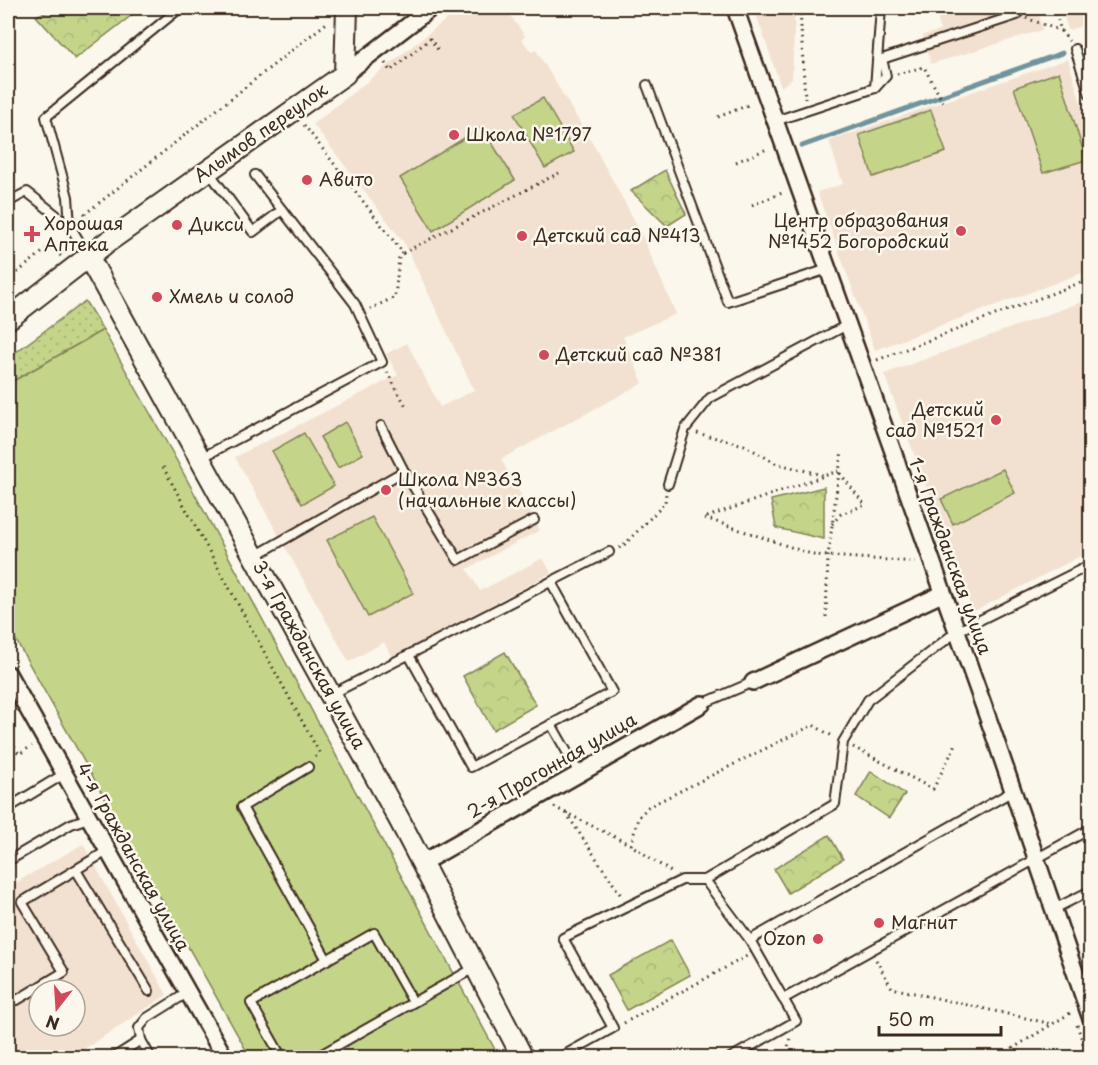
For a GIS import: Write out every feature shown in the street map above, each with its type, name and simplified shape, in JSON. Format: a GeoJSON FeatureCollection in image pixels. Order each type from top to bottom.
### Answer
{"type":"FeatureCollection","features":[{"type":"Feature","properties":{"kind":"street","name":"Алымов переулок"},"geometry":{"type":"LineString","coordinates":[[8,319],[88,256],[345,74],[431,8]]}},
{"type":"Feature","properties":{"kind":"street","name":"1-я Гражданская улица"},"geometry":{"type":"LineString","coordinates":[[735,8],[1013,791],[1088,1010]]}},
{"type":"Feature","properties":{"kind":"street"},"geometry":{"type":"LineString","coordinates":[[341,12],[345,74]]}},
{"type":"Feature","properties":{"kind":"street","name":"3-я Гражданская улица"},"geometry":{"type":"LineString","coordinates":[[88,256],[331,695],[422,863],[523,1058]]}},
{"type":"Feature","properties":{"kind":"street"},"geometry":{"type":"LineString","coordinates":[[753,682],[942,594]]}},
{"type":"Feature","properties":{"kind":"street","name":"4-я Гражданская улица"},"geometry":{"type":"LineString","coordinates":[[8,674],[225,1058]]}},
{"type":"Feature","properties":{"kind":"street","name":"2-я Прогонная улица"},"geometry":{"type":"LineString","coordinates":[[422,863],[702,704]]}},
{"type":"Feature","properties":{"kind":"lane"},"geometry":{"type":"LineString","coordinates":[[70,226],[68,197],[46,117],[180,8]]}},
{"type":"Feature","properties":{"kind":"lane"},"geometry":{"type":"LineString","coordinates":[[875,88],[881,8]]}},
{"type":"Feature","properties":{"kind":"lane"},"geometry":{"type":"LineString","coordinates":[[775,121],[875,88],[886,76],[882,58],[1016,11]]}},
{"type":"Feature","properties":{"kind":"lane"},"geometry":{"type":"LineString","coordinates":[[1075,49],[1090,95]]}},
{"type":"Feature","properties":{"kind":"lane"},"geometry":{"type":"LineString","coordinates":[[647,85],[728,302],[828,269]]}},
{"type":"Feature","properties":{"kind":"lane"},"geometry":{"type":"LineString","coordinates":[[208,171],[253,232],[282,210]]}},
{"type":"Feature","properties":{"kind":"lane"},"geometry":{"type":"LineString","coordinates":[[201,458],[382,362],[360,314],[255,175]]}},
{"type":"Feature","properties":{"kind":"lane"},"geometry":{"type":"LineString","coordinates":[[8,202],[27,192],[70,226],[88,256]]}},
{"type":"Feature","properties":{"kind":"lane"},"geometry":{"type":"LineString","coordinates":[[668,484],[685,429],[710,398],[847,325]]}},
{"type":"Feature","properties":{"kind":"lane"},"geometry":{"type":"LineString","coordinates":[[381,426],[404,471],[458,560],[534,520]]}},
{"type":"Feature","properties":{"kind":"lane"},"geometry":{"type":"LineString","coordinates":[[254,557],[404,471]]}},
{"type":"Feature","properties":{"kind":"lane"},"geometry":{"type":"LineString","coordinates":[[331,695],[609,552]]}},
{"type":"Feature","properties":{"kind":"lane"},"geometry":{"type":"LineString","coordinates":[[559,1058],[613,1028],[563,938],[682,880],[705,880],[835,804],[843,742],[868,700],[956,632],[1090,565]]}},
{"type":"Feature","properties":{"kind":"lane"},"geometry":{"type":"LineString","coordinates":[[409,655],[471,767],[612,692],[551,582]]}},
{"type":"Feature","properties":{"kind":"lane"},"geometry":{"type":"LineString","coordinates":[[702,704],[753,682]]}},
{"type":"Feature","properties":{"kind":"lane"},"geometry":{"type":"LineString","coordinates":[[551,724],[579,773]]}},
{"type":"Feature","properties":{"kind":"lane"},"geometry":{"type":"LineString","coordinates":[[308,767],[242,807],[327,960]]}},
{"type":"Feature","properties":{"kind":"lane"},"geometry":{"type":"LineString","coordinates":[[8,808],[64,774]]}},
{"type":"Feature","properties":{"kind":"lane"},"geometry":{"type":"LineString","coordinates":[[750,940],[1013,791]]}},
{"type":"Feature","properties":{"kind":"lane"},"geometry":{"type":"LineString","coordinates":[[8,861],[71,824],[88,818]]}},
{"type":"Feature","properties":{"kind":"lane"},"geometry":{"type":"LineString","coordinates":[[783,999],[1090,829]]}},
{"type":"Feature","properties":{"kind":"lane"},"geometry":{"type":"LineString","coordinates":[[16,1000],[64,972],[22,902],[107,851]]}},
{"type":"Feature","properties":{"kind":"lane"},"geometry":{"type":"LineString","coordinates":[[76,870],[149,992]]}},
{"type":"Feature","properties":{"kind":"lane"},"geometry":{"type":"LineString","coordinates":[[705,880],[750,940],[796,1021],[730,1058]]}},
{"type":"Feature","properties":{"kind":"lane"},"geometry":{"type":"LineString","coordinates":[[1054,909],[1090,891]]}},
{"type":"Feature","properties":{"kind":"lane"},"geometry":{"type":"LineString","coordinates":[[282,1058],[251,1003],[374,933],[413,1002]]}},
{"type":"Feature","properties":{"kind":"lane"},"geometry":{"type":"LineString","coordinates":[[315,1058],[476,967]]}},
{"type":"Feature","properties":{"kind":"lane"},"geometry":{"type":"LineString","coordinates":[[151,1058],[141,1040],[139,1028],[147,1018],[188,993]]}},
{"type":"Feature","properties":{"kind":"lane"},"geometry":{"type":"LineString","coordinates":[[113,1058],[141,1040]]}},
{"type":"Feature","properties":{"kind":"path"},"geometry":{"type":"LineString","coordinates":[[800,8],[806,111]]}},
{"type":"Feature","properties":{"kind":"path"},"geometry":{"type":"LineString","coordinates":[[1054,8],[1061,31],[1075,49]]}},
{"type":"Feature","properties":{"kind":"path"},"geometry":{"type":"LineString","coordinates":[[1016,11],[1061,31]]}},
{"type":"Feature","properties":{"kind":"path"},"geometry":{"type":"LineString","coordinates":[[102,236],[85,214],[341,12]]}},
{"type":"Feature","properties":{"kind":"path"},"geometry":{"type":"LineString","coordinates":[[385,63],[390,71],[430,39],[439,51]]}},
{"type":"Feature","properties":{"kind":"path"},"geometry":{"type":"LineString","coordinates":[[886,76],[924,67],[943,102]]}},
{"type":"Feature","properties":{"kind":"path"},"geometry":{"type":"LineString","coordinates":[[718,117],[752,104]]}},
{"type":"Feature","properties":{"kind":"path"},"geometry":{"type":"LineString","coordinates":[[301,122],[403,253]]}},
{"type":"Feature","properties":{"kind":"path"},"geometry":{"type":"LineString","coordinates":[[736,162],[767,149]]}},
{"type":"Feature","properties":{"kind":"path"},"geometry":{"type":"LineString","coordinates":[[360,314],[396,297],[399,258],[403,253],[559,173]]}},
{"type":"Feature","properties":{"kind":"path"},"geometry":{"type":"LineString","coordinates":[[752,205],[782,193]]}},
{"type":"Feature","properties":{"kind":"path"},"geometry":{"type":"LineString","coordinates":[[768,246],[796,234]]}},
{"type":"Feature","properties":{"kind":"path"},"geometry":{"type":"LineString","coordinates":[[8,280],[49,247],[61,256]]}},
{"type":"Feature","properties":{"kind":"path"},"geometry":{"type":"LineString","coordinates":[[873,354],[878,360],[1090,279]]}},
{"type":"Feature","properties":{"kind":"path"},"geometry":{"type":"LineString","coordinates":[[382,362],[407,408]]}},
{"type":"Feature","properties":{"kind":"path"},"geometry":{"type":"LineString","coordinates":[[685,429],[744,445],[775,463],[826,476]]}},
{"type":"Feature","properties":{"kind":"path"},"geometry":{"type":"LineString","coordinates":[[826,616],[828,556],[842,450]]}},
{"type":"Feature","properties":{"kind":"path"},"geometry":{"type":"LineString","coordinates":[[163,467],[319,752],[308,767]]}},
{"type":"Feature","properties":{"kind":"path"},"geometry":{"type":"LineString","coordinates":[[838,471],[705,518],[814,555],[917,562]]}},
{"type":"Feature","properties":{"kind":"path"},"geometry":{"type":"LineString","coordinates":[[832,524],[841,514],[866,505],[838,471]]}},
{"type":"Feature","properties":{"kind":"path"},"geometry":{"type":"LineString","coordinates":[[624,545],[665,503],[668,484]]}},
{"type":"Feature","properties":{"kind":"path"},"geometry":{"type":"LineString","coordinates":[[1081,570],[1090,629]]}},
{"type":"Feature","properties":{"kind":"path"},"geometry":{"type":"LineString","coordinates":[[631,844],[638,818],[648,807],[813,725],[933,789],[957,741]]}},
{"type":"Feature","properties":{"kind":"path"},"geometry":{"type":"LineString","coordinates":[[8,736],[19,754],[32,746]]}},
{"type":"Feature","properties":{"kind":"path"},"geometry":{"type":"LineString","coordinates":[[535,798],[631,844],[682,880]]}},
{"type":"Feature","properties":{"kind":"path"},"geometry":{"type":"LineString","coordinates":[[565,812],[628,906]]}},
{"type":"Feature","properties":{"kind":"path"},"geometry":{"type":"LineString","coordinates":[[870,950],[892,988],[1052,1024]]}},
{"type":"Feature","properties":{"kind":"path"},"geometry":{"type":"LineString","coordinates":[[613,1028],[757,951]]}},
{"type":"Feature","properties":{"kind":"path"},"geometry":{"type":"LineString","coordinates":[[997,1058],[1072,1012],[1088,1010]]}},
{"type":"Feature","properties":{"kind":"path"},"geometry":{"type":"LineString","coordinates":[[1072,1012],[1088,1058]]}},
{"type":"Feature","properties":{"kind":"shaded area"},"geometry":{"type":"Polygon","coordinates":[[[461,8],[505,8],[525,36],[522,39],[531,52],[536,50],[594,146],[639,229],[676,314],[623,337],[643,383],[501,459],[540,530],[467,569],[480,591],[543,558],[551,573],[392,658],[384,642],[349,662],[235,457],[398,375],[386,354],[407,343],[440,407],[474,390],[405,244],[313,124],[461,8]]]}},
{"type":"Feature","properties":{"kind":"shaded area"},"geometry":{"type":"Polygon","coordinates":[[[754,8],[795,8],[792,79],[781,87],[754,8]]]}},
{"type":"Feature","properties":{"kind":"shaded area"},"geometry":{"type":"Polygon","coordinates":[[[964,8],[1038,8],[1042,30],[931,64],[923,35],[940,31],[937,15],[964,8]]]}},
{"type":"Feature","properties":{"kind":"shaded area"},"geometry":{"type":"Polygon","coordinates":[[[1061,8],[1090,8],[1090,40],[1085,25],[1068,30],[1061,8]]]}},
{"type":"Feature","properties":{"kind":"shaded area","name":"Центр образования №1452 Богородский"},"geometry":{"type":"Polygon","coordinates":[[[1068,59],[1090,134],[1090,270],[875,350],[817,192],[843,184],[829,141],[1068,59]]]}},
{"type":"Feature","properties":{"kind":"shaded area","name":"Детский сад №1521"},"geometry":{"type":"Polygon","coordinates":[[[1090,299],[1090,551],[973,612],[884,374],[1090,299]]]}},
{"type":"Feature","properties":{"kind":"shaded area"},"geometry":{"type":"Polygon","coordinates":[[[83,844],[167,995],[72,1057],[8,1057],[8,887],[83,844]]]}},
{"type":"Feature","properties":{"kind":"green space"},"geometry":{"type":"Polygon","coordinates":[[[55,8],[141,8],[75,59],[36,16],[55,8]]]}},
{"type":"Feature","properties":{"kind":"green space"},"geometry":{"type":"Polygon","coordinates":[[[1059,72],[1086,160],[1043,173],[1014,88],[1059,72]]]}},
{"type":"Feature","properties":{"kind":"green space"},"geometry":{"type":"Polygon","coordinates":[[[543,98],[574,152],[545,168],[514,114],[543,98]]]}},
{"type":"Feature","properties":{"kind":"green space"},"geometry":{"type":"Polygon","coordinates":[[[931,110],[946,152],[873,177],[859,135],[931,110]]]}},
{"type":"Feature","properties":{"kind":"green space"},"geometry":{"type":"Polygon","coordinates":[[[482,127],[515,180],[433,231],[400,178],[482,127]]]}},
{"type":"Feature","properties":{"kind":"green space"},"geometry":{"type":"Polygon","coordinates":[[[665,170],[686,214],[667,226],[631,191],[665,170]]]}},
{"type":"Feature","properties":{"kind":"green space"},"geometry":{"type":"Polygon","coordinates":[[[85,301],[103,330],[8,384],[8,358],[85,301]]]}},
{"type":"Feature","properties":{"kind":"green space"},"geometry":{"type":"Polygon","coordinates":[[[103,330],[172,452],[499,1057],[250,1057],[8,626],[8,384],[103,330]]]}},
{"type":"Feature","properties":{"kind":"green space"},"geometry":{"type":"Polygon","coordinates":[[[345,422],[363,454],[338,468],[320,437],[345,422]]]}},
{"type":"Feature","properties":{"kind":"green space"},"geometry":{"type":"Polygon","coordinates":[[[304,433],[334,486],[302,504],[272,451],[304,433]]]}},
{"type":"Feature","properties":{"kind":"green space"},"geometry":{"type":"Polygon","coordinates":[[[1003,469],[1015,493],[953,524],[941,499],[1003,469]]]}},
{"type":"Feature","properties":{"kind":"green space"},"geometry":{"type":"Polygon","coordinates":[[[824,487],[824,539],[776,528],[771,500],[824,487]]]}},
{"type":"Feature","properties":{"kind":"green space"},"geometry":{"type":"Polygon","coordinates":[[[372,517],[413,593],[368,617],[327,540],[372,517]]]}},
{"type":"Feature","properties":{"kind":"green space"},"geometry":{"type":"Polygon","coordinates":[[[505,652],[536,705],[493,730],[463,676],[505,652]]]}},
{"type":"Feature","properties":{"kind":"green space"},"geometry":{"type":"Polygon","coordinates":[[[871,771],[905,794],[889,818],[856,796],[871,771]]]}},
{"type":"Feature","properties":{"kind":"green space"},"geometry":{"type":"Polygon","coordinates":[[[829,835],[843,859],[788,893],[774,869],[829,835]]]}},
{"type":"Feature","properties":{"kind":"green space"},"geometry":{"type":"Polygon","coordinates":[[[671,940],[690,975],[627,1010],[608,975],[671,940]]]}},
{"type":"Feature","properties":{"kind":"waterway"},"geometry":{"type":"LineString","coordinates":[[802,146],[1062,53]]}},
{"type":"Feature","properties":{"kind":"place","name":"Школа №1797"},"geometry":{"type":"Point","coordinates":[454,135]}},
{"type":"Feature","properties":{"kind":"place","name":"Авито"},"geometry":{"type":"Point","coordinates":[307,180]}},
{"type":"Feature","properties":{"kind":"place","name":"Дикси"},"geometry":{"type":"Point","coordinates":[177,225]}},
{"type":"Feature","properties":{"kind":"place","name":"Центр образования №1452 Богородский"},"geometry":{"type":"Point","coordinates":[961,231]}},
{"type":"Feature","properties":{"kind":"place","name":"Хорошая Аптека"},"geometry":{"type":"Point","coordinates":[32,234]}},
{"type":"Feature","properties":{"kind":"place","name":"Детский сад №413"},"geometry":{"type":"Point","coordinates":[522,236]}},
{"type":"Feature","properties":{"kind":"place","name":"Хмель и солод"},"geometry":{"type":"Point","coordinates":[157,297]}},
{"type":"Feature","properties":{"kind":"place","name":"Детский сад №381"},"geometry":{"type":"Point","coordinates":[544,355]}},
{"type":"Feature","properties":{"kind":"place","name":"Детский сад №1521"},"geometry":{"type":"Point","coordinates":[996,420]}},
{"type":"Feature","properties":{"kind":"place","name":"Школа №363 (начальные классы)"},"geometry":{"type":"Point","coordinates":[386,490]}},
{"type":"Feature","properties":{"kind":"place","name":"Магнит"},"geometry":{"type":"Point","coordinates":[879,923]}},
{"type":"Feature","properties":{"kind":"place","name":"Ozon"},"geometry":{"type":"Point","coordinates":[818,939]}}]}
